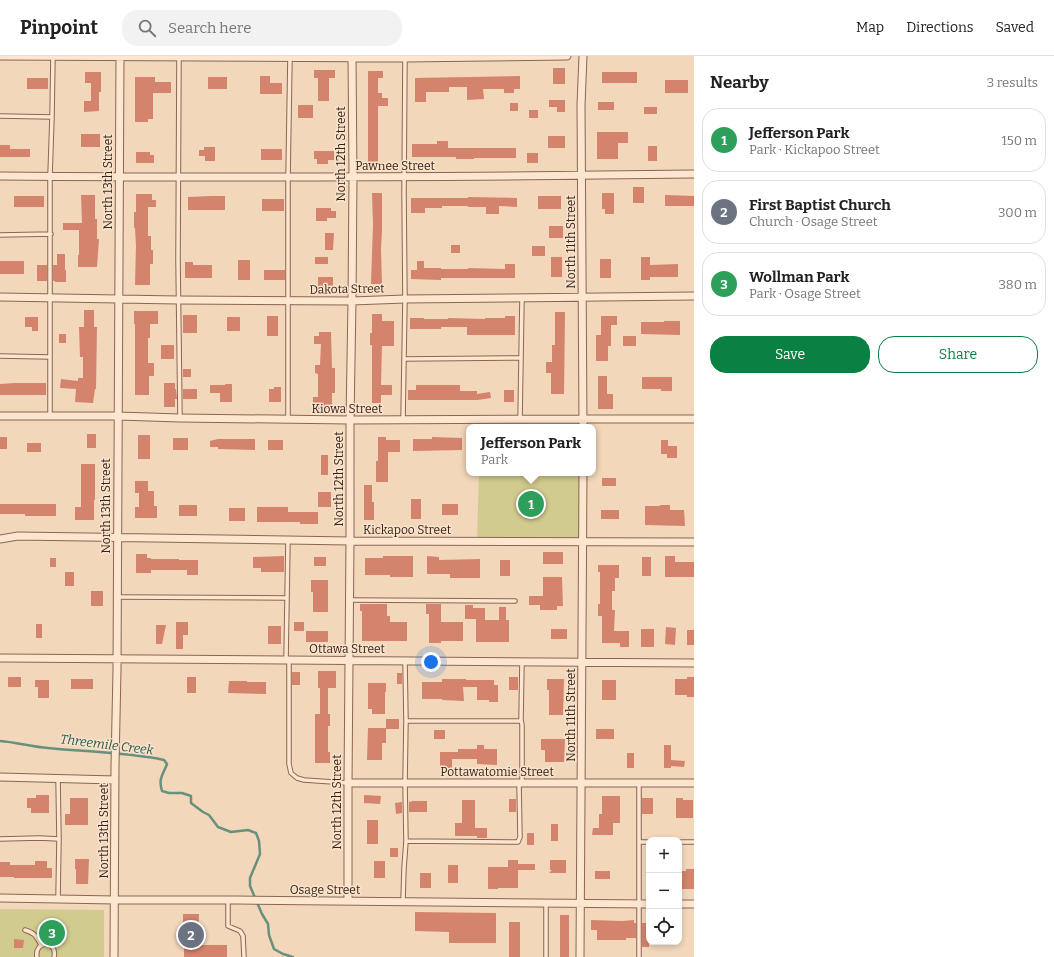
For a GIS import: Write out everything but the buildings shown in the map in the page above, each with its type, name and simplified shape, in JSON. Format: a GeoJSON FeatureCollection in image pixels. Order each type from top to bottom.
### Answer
{"type":"FeatureCollection","features":[{"type":"Feature","properties":{"kind":"street"},"geometry":{"type":"LineString","coordinates":[[0,56],[567,56]]}},
{"type":"Feature","properties":{"kind":"street","name":"North 13th Street"},"geometry":{"type":"LineString","coordinates":[[114,957],[120,56]]}},
{"type":"Feature","properties":{"kind":"street","name":"North 11th Street"},"geometry":{"type":"LineString","coordinates":[[583,56],[581,105],[583,424]]}},
{"type":"Feature","properties":{"kind":"street","name":"North 12th Street"},"geometry":{"type":"LineString","coordinates":[[348,901],[352,57]]}},
{"type":"Feature","properties":{"kind":"street","name":"Pawnee Street"},"geometry":{"type":"LineString","coordinates":[[0,176],[352,177],[694,174]]}},
{"type":"Feature","properties":{"kind":"street","name":"Dakota Street"},"geometry":{"type":"LineString","coordinates":[[0,297],[352,301],[405,299],[694,296]]}},
{"type":"Feature","properties":{"kind":"street","name":"Kiowa Street"},"geometry":{"type":"LineString","coordinates":[[0,416],[118,416],[288,420],[694,419]]}},
{"type":"Feature","properties":{"kind":"street","name":"North 11th Street"},"geometry":{"type":"LineString","coordinates":[[580,957],[583,476]]}},
{"type":"Feature","properties":{"kind":"street","name":"Kickapoo Street"},"geometry":{"type":"LineString","coordinates":[[0,539],[18,536],[350,541],[694,542]]}},
{"type":"Feature","properties":{"kind":"street","name":"Ottawa Street"},"geometry":{"type":"LineString","coordinates":[[0,658],[694,663]]}},
{"type":"Feature","properties":{"kind":"street"},"geometry":{"type":"LineString","coordinates":[[0,777],[115,780]]}},
{"type":"Feature","properties":{"kind":"street","name":"Pottawatomie Street"},"geometry":{"type":"LineString","coordinates":[[348,783],[694,783]]}},
{"type":"Feature","properties":{"kind":"street","name":"Osage Street"},"geometry":{"type":"LineString","coordinates":[[0,898],[646,904]]}},
{"type":"Feature","properties":{"kind":"street"},"geometry":{"type":"LineString","coordinates":[[682,904],[694,904]]}},
{"type":"Feature","properties":{"kind":"lane"},"geometry":{"type":"LineString","coordinates":[[50,416],[50,176],[53,56]]}},
{"type":"Feature","properties":{"kind":"lane"},"geometry":{"type":"LineString","coordinates":[[179,56],[178,300],[180,418]]}},
{"type":"Feature","properties":{"kind":"lane"},"geometry":{"type":"LineString","coordinates":[[288,420],[288,177],[290,57]]}},
{"type":"Feature","properties":{"kind":"lane"},"geometry":{"type":"LineString","coordinates":[[403,420],[405,299],[405,57]]}},
{"type":"Feature","properties":{"kind":"lane"},"geometry":{"type":"LineString","coordinates":[[0,116],[52,117]]}},
{"type":"Feature","properties":{"kind":"lane"},"geometry":{"type":"LineString","coordinates":[[0,235],[51,234]]}},
{"type":"Feature","properties":{"kind":"lane"},"geometry":{"type":"LineString","coordinates":[[520,420],[522,298]]}},
{"type":"Feature","properties":{"kind":"lane"},"geometry":{"type":"LineString","coordinates":[[0,356],[50,357]]}},
{"type":"Feature","properties":{"kind":"lane"},"geometry":{"type":"LineString","coordinates":[[404,359],[521,358]]}},
{"type":"Feature","properties":{"kind":"lane"},"geometry":{"type":"LineString","coordinates":[[288,540],[287,598],[289,757],[291,773],[297,778],[304,780],[348,783]]}},
{"type":"Feature","properties":{"kind":"lane"},"geometry":{"type":"LineString","coordinates":[[117,598],[287,598]]}},
{"type":"Feature","properties":{"kind":"lane"},"geometry":{"type":"LineString","coordinates":[[350,600],[515,601]]}},
{"type":"Feature","properties":{"kind":"lane"},"geometry":{"type":"LineString","coordinates":[[404,901],[406,841],[406,661]]}},
{"type":"Feature","properties":{"kind":"lane"},"geometry":{"type":"LineString","coordinates":[[406,841],[518,842],[520,837],[522,662]]}},
{"type":"Feature","properties":{"kind":"lane"},"geometry":{"type":"LineString","coordinates":[[406,721],[521,720]]}},
{"type":"Feature","properties":{"kind":"lane"},"geometry":{"type":"LineString","coordinates":[[58,778],[58,899]]}},
{"type":"Feature","properties":{"kind":"lane"},"geometry":{"type":"LineString","coordinates":[[639,783],[639,957]]}},
{"type":"Feature","properties":{"kind":"lane"},"geometry":{"type":"LineString","coordinates":[[0,839],[59,839]]}},
{"type":"Feature","properties":{"kind":"lane"},"geometry":{"type":"LineString","coordinates":[[639,842],[646,842]]}},
{"type":"Feature","properties":{"kind":"lane"},"geometry":{"type":"LineString","coordinates":[[682,842],[694,842]]}},
{"type":"Feature","properties":{"kind":"lane"},"geometry":{"type":"LineString","coordinates":[[228,900],[228,926],[240,931],[243,936],[244,957]]}},
{"type":"Feature","properties":{"kind":"lane"},"geometry":{"type":"LineString","coordinates":[[546,902],[546,957]]}},
{"type":"Feature","properties":{"kind":"lane"},"geometry":{"type":"LineString","coordinates":[[24,930],[32,932],[41,945]]}},
{"type":"Feature","properties":{"kind":"lane"},"geometry":{"type":"LineString","coordinates":[[37,957],[37,950],[41,945],[47,944],[53,947],[55,953],[54,957]]}},
{"type":"Feature","properties":{"kind":"shaded area"},"geometry":{"type":"Polygon","coordinates":[[[481,420],[531,420],[531,424],[481,424],[481,420]]]}},
{"type":"Feature","properties":{"kind":"shaded area"},"geometry":{"type":"Polygon","coordinates":[[[479,476],[583,476],[583,542],[477,541],[479,476]]]}},
{"type":"Feature","properties":{"kind":"shaded area"},"geometry":{"type":"Polygon","coordinates":[[[0,909],[104,910],[104,957],[0,957],[0,909]]]}},
{"type":"Feature","properties":{"kind":"waterway","name":"Threemile Creek"},"geometry":{"type":"LineString","coordinates":[[0,741],[42,747],[150,757],[164,760],[167,764],[161,780],[162,791],[169,793],[182,793],[191,796],[191,803],[209,815],[218,827],[231,832],[248,830],[256,833],[259,841],[260,854],[250,878],[250,886],[268,924],[269,935],[274,949],[293,957]]}},
{"type":"Feature","properties":{"kind":"place","name":"Jefferson Park"},"geometry":{"type":"Point","coordinates":[531,504]}},
{"type":"Feature","properties":{"kind":"place","name":"Wollman Park"},"geometry":{"type":"Point","coordinates":[52,933]}},
{"type":"Feature","properties":{"kind":"place","name":"First Baptist Church"},"geometry":{"type":"Point","coordinates":[191,935]}}]}
